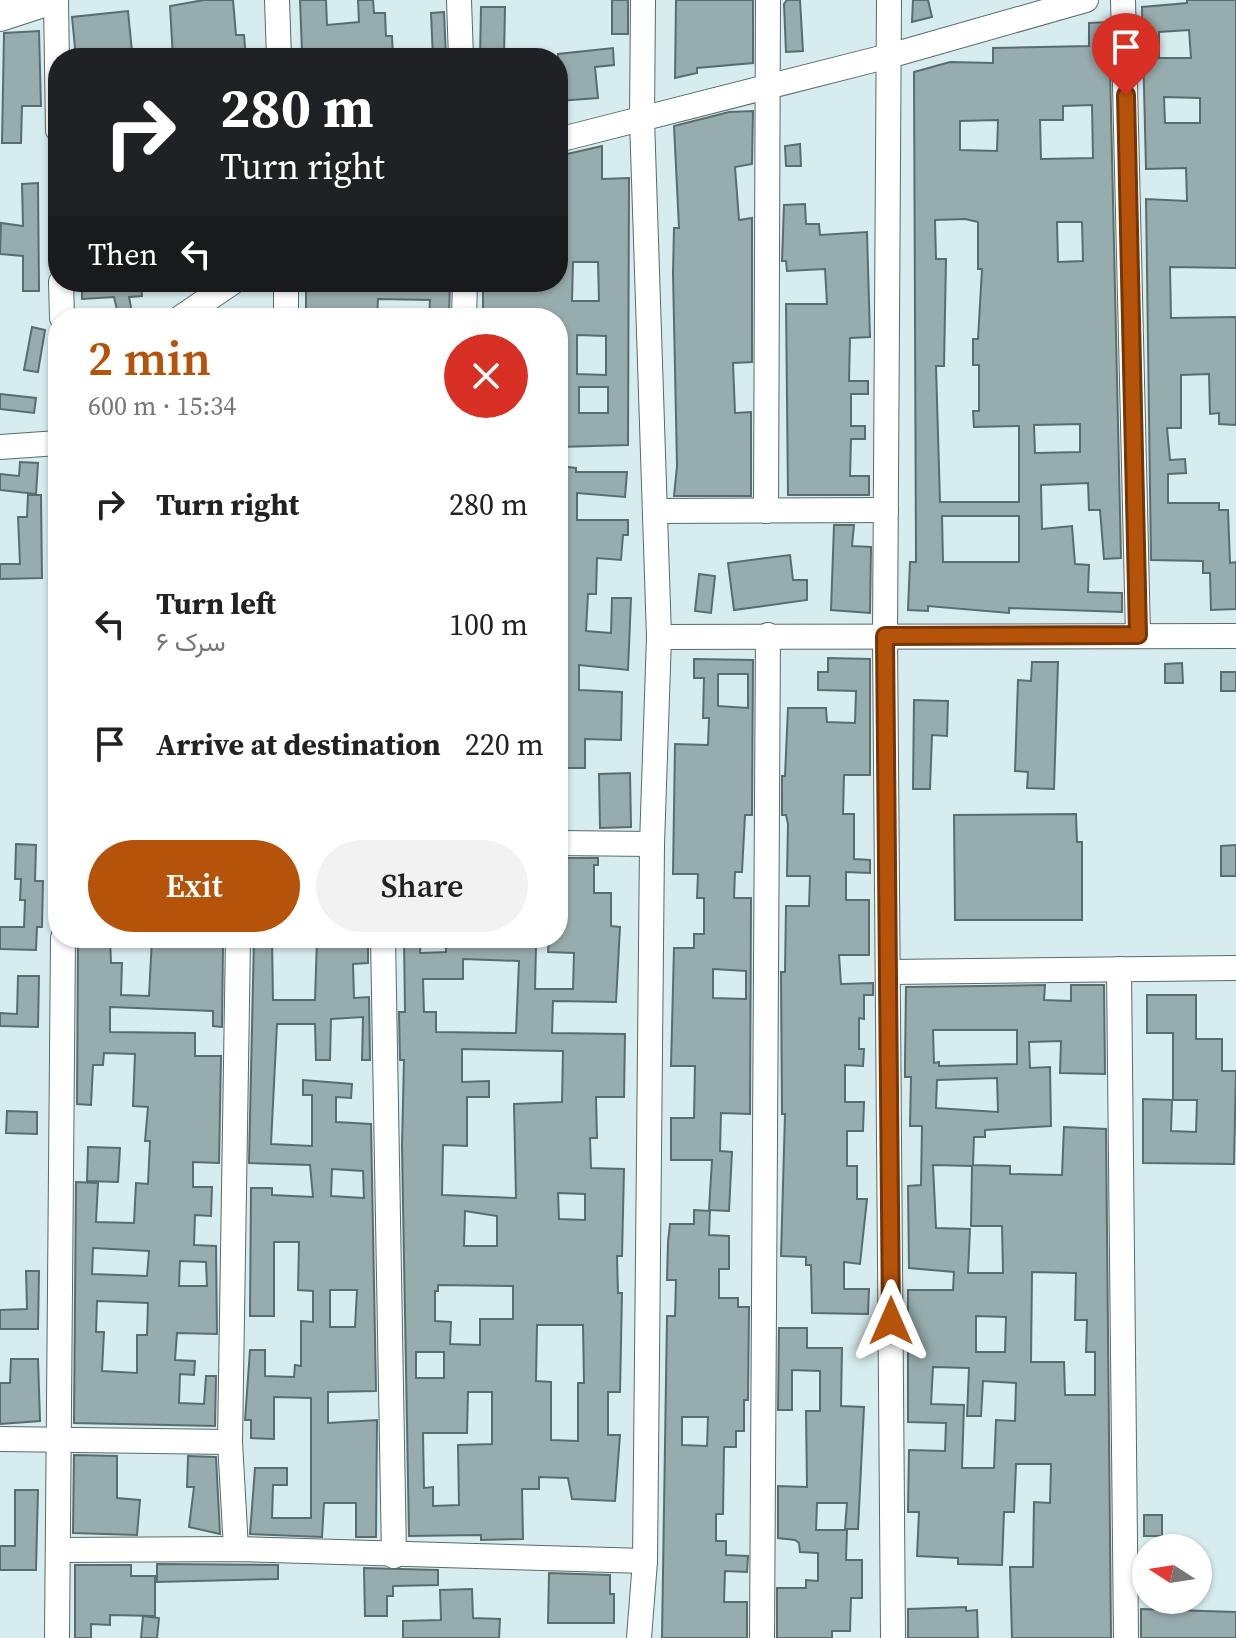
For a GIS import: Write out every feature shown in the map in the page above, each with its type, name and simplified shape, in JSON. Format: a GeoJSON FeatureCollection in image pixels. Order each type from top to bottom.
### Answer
{"type":"FeatureCollection","features":[{"type":"Feature","properties":{"kind":"main road"},"geometry":{"type":"LineString","coordinates":[[0,16],[49,0]]}},
{"type":"Feature","properties":{"kind":"street"},"geometry":{"type":"LineString","coordinates":[[56,0],[57,48]]}},
{"type":"Feature","properties":{"kind":"street"},"geometry":{"type":"LineString","coordinates":[[277,0],[279,48]]}},
{"type":"Feature","properties":{"kind":"street"},"geometry":{"type":"LineString","coordinates":[[459,0],[461,48]]}},
{"type":"Feature","properties":{"kind":"street"},"geometry":{"type":"LineString","coordinates":[[639,1638],[645,1561],[652,844],[659,637],[642,119],[643,0]]}},
{"type":"Feature","properties":{"kind":"street"},"geometry":{"type":"LineString","coordinates":[[766,511],[768,0]]}},
{"type":"Feature","properties":{"kind":"street"},"geometry":{"type":"LineString","coordinates":[[889,0],[885,636],[893,1638]]}},
{"type":"Feature","properties":{"kind":"street"},"geometry":{"type":"LineString","coordinates":[[568,138],[889,56],[1086,0]]}},
{"type":"Feature","properties":{"kind":"street"},"geometry":{"type":"LineString","coordinates":[[1123,0],[1138,635]]}},
{"type":"Feature","properties":{"kind":"street"},"geometry":{"type":"LineString","coordinates":[[195,308],[218,292]]}},
{"type":"Feature","properties":{"kind":"street"},"geometry":{"type":"LineString","coordinates":[[0,447],[48,444]]}},
{"type":"Feature","properties":{"kind":"street"},"geometry":{"type":"LineString","coordinates":[[657,511],[886,510]]}},
{"type":"Feature","properties":{"kind":"street"},"geometry":{"type":"LineString","coordinates":[[762,1638],[768,635]]}},
{"type":"Feature","properties":{"kind":"street"},"geometry":{"type":"LineString","coordinates":[[659,637],[1236,636]]}},
{"type":"Feature","properties":{"kind":"street"},"geometry":{"type":"LineString","coordinates":[[568,843],[652,844]]}},
{"type":"Feature","properties":{"kind":"street"},"geometry":{"type":"LineString","coordinates":[[57,1638],[63,948]]}},
{"type":"Feature","properties":{"kind":"street"},"geometry":{"type":"LineString","coordinates":[[236,1549],[230,1442],[238,948]]}},
{"type":"Feature","properties":{"kind":"street"},"geometry":{"type":"LineString","coordinates":[[383,948],[394,1556]]}},
{"type":"Feature","properties":{"kind":"street"},"geometry":{"type":"LineString","coordinates":[[888,972],[1236,968]]}},
{"type":"Feature","properties":{"kind":"street"},"geometry":{"type":"LineString","coordinates":[[1119,969],[1126,1638]]}},
{"type":"Feature","properties":{"kind":"street"},"geometry":{"type":"LineString","coordinates":[[0,1439],[230,1442]]}},
{"type":"Feature","properties":{"kind":"street"},"geometry":{"type":"LineString","coordinates":[[59,1550],[236,1549],[645,1561]]}},
{"type":"Feature","properties":{"kind":"building"},"geometry":{"type":"Polygon","coordinates":[[[204,0],[233,0],[236,35],[244,35],[245,48],[172,48],[170,6],[204,0]]]}},
{"type":"Feature","properties":{"kind":"building"},"geometry":{"type":"Polygon","coordinates":[[[300,0],[326,0],[327,25],[359,22],[358,0],[373,0],[374,13],[385,13],[386,36],[392,36],[393,48],[302,48],[300,0]]]}},
{"type":"Feature","properties":{"kind":"building"},"geometry":{"type":"Polygon","coordinates":[[[612,0],[628,0],[628,34],[612,34],[612,0]]]}},
{"type":"Feature","properties":{"kind":"building"},"geometry":{"type":"Polygon","coordinates":[[[676,0],[753,0],[753,63],[697,68],[697,73],[675,78],[676,0]]]}},
{"type":"Feature","properties":{"kind":"building"},"geometry":{"type":"Polygon","coordinates":[[[787,0],[800,0],[803,51],[786,52],[784,4],[787,0]]]}},
{"type":"Feature","properties":{"kind":"building"},"geometry":{"type":"Polygon","coordinates":[[[913,0],[928,0],[932,17],[912,22],[913,0]]]}},
{"type":"Feature","properties":{"kind":"building"},"geometry":{"type":"Polygon","coordinates":[[[1187,0],[1236,0],[1236,268],[1170,267],[1171,318],[1236,317],[1236,425],[1219,424],[1219,413],[1210,414],[1209,374],[1181,375],[1181,428],[1167,428],[1170,460],[1185,459],[1186,473],[1168,474],[1168,503],[1219,503],[1219,510],[1228,510],[1230,563],[1236,562],[1236,609],[1211,610],[1210,573],[1203,573],[1203,561],[1151,560],[1146,199],[1187,201],[1186,168],[1146,169],[1142,7],[1187,3],[1187,0]],[[1189,30],[1159,32],[1159,58],[1191,58],[1189,30]],[[1164,97],[1165,123],[1200,123],[1200,98],[1164,97]]]}},
{"type":"Feature","properties":{"kind":"building"},"geometry":{"type":"Polygon","coordinates":[[[481,7],[505,7],[504,48],[480,48],[481,7]]]}},
{"type":"Feature","properties":{"kind":"building"},"geometry":{"type":"Polygon","coordinates":[[[128,11],[132,48],[75,48],[72,17],[128,11]]]}},
{"type":"Feature","properties":{"kind":"building"},"geometry":{"type":"Polygon","coordinates":[[[444,12],[446,48],[433,48],[431,13],[444,12]]]}},
{"type":"Feature","properties":{"kind":"building"},"geometry":{"type":"Polygon","coordinates":[[[1109,22],[1121,558],[1104,559],[1100,510],[1089,510],[1088,483],[1041,485],[1042,529],[1072,526],[1075,564],[1089,565],[1088,592],[1122,593],[1122,612],[1009,608],[1009,613],[928,606],[928,611],[908,610],[910,562],[916,562],[914,72],[950,62],[993,63],[993,48],[1089,46],[1089,23],[1109,22]],[[1092,105],[1063,106],[1063,120],[1040,120],[1041,159],[1093,158],[1092,105]],[[998,120],[960,121],[960,150],[997,151],[998,120]],[[935,220],[936,259],[946,259],[944,366],[936,366],[940,502],[1019,502],[1019,426],[974,427],[973,411],[979,411],[979,365],[973,365],[973,339],[978,339],[982,269],[978,269],[978,222],[935,220]],[[1057,222],[1058,262],[1083,261],[1082,222],[1057,222]],[[1080,424],[1034,425],[1035,453],[1080,452],[1080,424]],[[942,516],[943,562],[1019,562],[1019,516],[942,516]]]}},
{"type":"Feature","properties":{"kind":"building"},"geometry":{"type":"Polygon","coordinates":[[[39,31],[41,106],[22,106],[21,143],[2,143],[4,33],[39,31]]]}},
{"type":"Feature","properties":{"kind":"building"},"geometry":{"type":"Polygon","coordinates":[[[613,48],[614,65],[595,67],[598,98],[568,100],[568,53],[613,48]]]}},
{"type":"Feature","properties":{"kind":"building"},"geometry":{"type":"Polygon","coordinates":[[[753,111],[752,164],[735,167],[739,220],[752,218],[752,362],[733,363],[735,413],[751,412],[751,496],[674,496],[677,466],[673,273],[674,228],[679,228],[674,126],[729,112],[753,111]]]}},
{"type":"Feature","properties":{"kind":"building"},"geometry":{"type":"Polygon","coordinates":[[[800,144],[801,166],[786,166],[785,146],[800,144]]]}},
{"type":"Feature","properties":{"kind":"building"},"geometry":{"type":"Polygon","coordinates":[[[602,146],[602,179],[629,178],[628,445],[568,447],[568,308],[483,308],[483,292],[568,292],[568,154],[602,146]],[[573,262],[572,301],[599,301],[598,262],[573,262]],[[577,335],[577,374],[606,375],[606,336],[577,335]],[[579,387],[579,413],[608,413],[608,387],[579,387]]]}},
{"type":"Feature","properties":{"kind":"building"},"geometry":{"type":"Polygon","coordinates":[[[38,183],[39,291],[23,291],[23,256],[0,254],[1,223],[23,226],[22,184],[38,183]]]}},
{"type":"Feature","properties":{"kind":"building"},"geometry":{"type":"Polygon","coordinates":[[[805,204],[806,224],[819,224],[820,235],[867,232],[870,337],[850,338],[849,381],[868,381],[868,394],[851,394],[851,426],[865,426],[865,439],[851,439],[850,476],[869,476],[869,495],[788,495],[786,304],[827,304],[825,269],[787,271],[786,261],[782,261],[784,205],[805,204]]]}},
{"type":"Feature","properties":{"kind":"building"},"geometry":{"type":"Polygon","coordinates":[[[82,292],[142,292],[142,296],[129,297],[131,308],[117,308],[114,297],[82,299],[82,292]]]}},
{"type":"Feature","properties":{"kind":"building"},"geometry":{"type":"Polygon","coordinates":[[[306,292],[450,292],[449,308],[430,308],[430,300],[378,299],[378,308],[306,308],[306,292]]]}},
{"type":"Feature","properties":{"kind":"building"},"geometry":{"type":"Polygon","coordinates":[[[32,327],[45,330],[38,372],[24,370],[32,327]]]}},
{"type":"Feature","properties":{"kind":"building"},"geometry":{"type":"Polygon","coordinates":[[[0,394],[36,398],[34,413],[0,409],[0,394]]]}},
{"type":"Feature","properties":{"kind":"building"},"geometry":{"type":"Polygon","coordinates":[[[20,462],[38,463],[36,494],[0,490],[0,474],[19,476],[20,462]]]}},
{"type":"Feature","properties":{"kind":"building"},"geometry":{"type":"Polygon","coordinates":[[[568,467],[576,468],[576,472],[627,472],[625,497],[577,493],[577,520],[628,520],[628,535],[623,535],[621,560],[597,558],[596,594],[588,594],[586,631],[611,633],[612,598],[631,598],[628,670],[579,665],[579,690],[622,692],[621,740],[585,739],[585,768],[568,768],[568,467]]]}},
{"type":"Feature","properties":{"kind":"building"},"geometry":{"type":"Polygon","coordinates":[[[28,495],[41,495],[42,578],[0,579],[0,564],[20,564],[18,517],[27,517],[28,495]]]}},
{"type":"Feature","properties":{"kind":"building"},"geometry":{"type":"Polygon","coordinates":[[[834,525],[854,525],[852,546],[871,547],[870,613],[831,610],[834,525]]]}},
{"type":"Feature","properties":{"kind":"building"},"geometry":{"type":"Polygon","coordinates":[[[790,555],[793,580],[807,580],[807,600],[734,610],[728,563],[790,555]]]}},
{"type":"Feature","properties":{"kind":"building"},"geometry":{"type":"Polygon","coordinates":[[[699,574],[715,576],[711,613],[695,611],[699,574]]]}},
{"type":"Feature","properties":{"kind":"building"},"geometry":{"type":"Polygon","coordinates":[[[828,658],[870,659],[870,775],[844,775],[843,814],[854,814],[854,859],[870,860],[870,873],[846,872],[846,900],[869,900],[869,955],[839,955],[841,984],[873,983],[873,995],[864,995],[864,1019],[859,1018],[859,1049],[864,1049],[863,1066],[845,1065],[845,1102],[864,1102],[863,1131],[847,1131],[847,1166],[857,1166],[857,1199],[867,1199],[860,1264],[844,1262],[844,1289],[869,1289],[868,1314],[812,1313],[811,1265],[806,1265],[806,1257],[781,1256],[785,1114],[782,1114],[781,972],[785,972],[786,906],[809,906],[810,876],[787,876],[788,824],[786,815],[782,815],[782,776],[785,776],[788,708],[826,708],[827,722],[855,723],[856,691],[818,690],[818,672],[828,672],[828,658]]]}},
{"type":"Feature","properties":{"kind":"building"},"geometry":{"type":"Polygon","coordinates":[[[694,659],[753,660],[752,815],[745,815],[742,872],[735,872],[734,898],[751,898],[750,1114],[721,1113],[720,1151],[732,1152],[729,1211],[709,1210],[712,1160],[671,1160],[671,1118],[694,1118],[695,1066],[671,1066],[674,948],[694,948],[694,934],[704,934],[704,898],[697,898],[698,874],[673,874],[675,744],[708,745],[709,718],[703,718],[704,678],[694,678],[694,659]],[[718,674],[718,706],[748,708],[748,674],[718,674]],[[713,969],[713,998],[746,999],[746,971],[713,969]]]}},
{"type":"Feature","properties":{"kind":"building"},"geometry":{"type":"Polygon","coordinates":[[[1032,662],[1058,662],[1054,789],[1027,788],[1028,772],[1015,771],[1018,680],[1031,681],[1032,662]]]}},
{"type":"Feature","properties":{"kind":"building"},"geometry":{"type":"Polygon","coordinates":[[[1182,663],[1183,683],[1165,683],[1165,664],[1182,663]]]}},
{"type":"Feature","properties":{"kind":"building"},"geometry":{"type":"Polygon","coordinates":[[[1221,672],[1236,672],[1236,691],[1221,691],[1221,672]]]}},
{"type":"Feature","properties":{"kind":"building"},"geometry":{"type":"Polygon","coordinates":[[[914,700],[948,701],[947,736],[932,735],[930,789],[913,789],[914,700]]]}},
{"type":"Feature","properties":{"kind":"building"},"geometry":{"type":"Polygon","coordinates":[[[630,773],[631,827],[600,828],[599,774],[630,773]]]}},
{"type":"Feature","properties":{"kind":"building"},"geometry":{"type":"Polygon","coordinates":[[[1076,814],[1077,842],[1082,842],[1082,920],[955,920],[954,815],[1076,814]]]}},
{"type":"Feature","properties":{"kind":"building"},"geometry":{"type":"Polygon","coordinates":[[[16,844],[36,845],[35,881],[43,881],[42,927],[37,927],[36,950],[0,949],[0,927],[24,927],[25,900],[20,900],[21,879],[15,879],[16,844]]]}},
{"type":"Feature","properties":{"kind":"building"},"geometry":{"type":"Polygon","coordinates":[[[1236,845],[1236,876],[1221,876],[1221,846],[1236,845]]]}},
{"type":"Feature","properties":{"kind":"building"},"geometry":{"type":"Polygon","coordinates":[[[568,858],[598,858],[598,865],[594,865],[594,893],[611,893],[611,926],[620,927],[616,1002],[553,1001],[552,1033],[625,1034],[624,1097],[596,1097],[597,1138],[590,1138],[591,1168],[624,1169],[622,1256],[617,1256],[618,1293],[622,1293],[620,1392],[608,1392],[608,1435],[620,1435],[615,1501],[572,1499],[568,1478],[539,1477],[539,1489],[522,1489],[523,1539],[481,1540],[481,1535],[409,1536],[402,1146],[404,1060],[400,1060],[399,1012],[405,1012],[404,948],[420,948],[420,953],[446,952],[446,948],[536,948],[535,989],[573,989],[574,953],[548,952],[548,948],[568,948],[568,858]],[[463,959],[463,979],[423,979],[424,1012],[436,1012],[436,1032],[516,1033],[519,961],[463,959]],[[462,1049],[462,1082],[489,1081],[489,1097],[467,1097],[467,1146],[443,1145],[442,1195],[516,1198],[514,1104],[562,1102],[563,1051],[462,1049]],[[558,1193],[559,1219],[585,1220],[585,1194],[558,1193]],[[465,1211],[464,1246],[497,1246],[497,1216],[465,1211]],[[438,1285],[438,1291],[435,1291],[435,1321],[451,1322],[450,1344],[480,1345],[480,1319],[513,1319],[513,1286],[438,1285]],[[537,1325],[536,1381],[551,1382],[551,1440],[578,1441],[578,1383],[584,1383],[583,1325],[537,1325]],[[416,1352],[416,1378],[444,1378],[444,1352],[416,1352]],[[468,1392],[467,1433],[423,1433],[424,1488],[433,1487],[433,1506],[459,1505],[458,1445],[492,1444],[492,1392],[468,1392]]]}},
{"type":"Feature","properties":{"kind":"building"},"geometry":{"type":"Polygon","coordinates":[[[78,948],[110,948],[111,963],[122,963],[121,995],[149,996],[151,948],[223,948],[222,1027],[213,1026],[213,1011],[110,1007],[110,1032],[195,1033],[195,1056],[221,1056],[219,1163],[193,1162],[193,1187],[212,1187],[211,1216],[195,1215],[194,1245],[216,1246],[217,1334],[177,1333],[175,1360],[195,1361],[194,1375],[180,1374],[179,1403],[204,1404],[206,1376],[216,1376],[215,1426],[74,1423],[76,1182],[98,1183],[96,1222],[134,1223],[136,1183],[148,1184],[150,1141],[145,1141],[148,1107],[133,1106],[135,1054],[104,1053],[103,1065],[93,1065],[91,1105],[77,1104],[78,948]],[[93,1248],[92,1274],[147,1276],[149,1251],[93,1248]],[[180,1261],[179,1286],[207,1286],[206,1262],[180,1261]],[[97,1301],[96,1332],[104,1332],[102,1371],[137,1373],[137,1335],[147,1335],[148,1303],[97,1301]]]}},
{"type":"Feature","properties":{"kind":"building"},"geometry":{"type":"Polygon","coordinates":[[[254,948],[272,948],[273,1000],[315,1000],[317,948],[368,948],[368,963],[353,964],[354,998],[369,997],[370,1060],[362,1060],[363,1017],[331,1019],[330,1060],[316,1060],[315,1024],[277,1024],[271,1144],[312,1146],[312,1095],[303,1095],[303,1080],[352,1084],[351,1098],[336,1097],[336,1122],[371,1124],[376,1391],[328,1392],[328,1423],[377,1420],[376,1537],[356,1537],[356,1503],[324,1503],[322,1537],[250,1534],[255,1468],[287,1468],[287,1485],[273,1485],[272,1518],[311,1518],[311,1398],[274,1397],[274,1439],[251,1438],[251,1420],[245,1420],[250,1350],[265,1350],[265,1376],[294,1377],[295,1365],[301,1366],[301,1321],[313,1322],[313,1291],[298,1290],[299,1242],[274,1242],[274,1316],[250,1316],[251,1188],[272,1188],[272,1195],[313,1197],[310,1165],[249,1163],[254,948]],[[332,1169],[331,1196],[364,1198],[363,1171],[332,1169]],[[330,1290],[330,1327],[355,1327],[357,1290],[330,1290]]]}},
{"type":"Feature","properties":{"kind":"building"},"geometry":{"type":"Polygon","coordinates":[[[18,976],[39,976],[38,1027],[0,1026],[0,1013],[17,1014],[18,976]]]}},
{"type":"Feature","properties":{"kind":"building"},"geometry":{"type":"Polygon","coordinates":[[[1045,985],[1044,1000],[1071,1001],[1071,985],[1104,985],[1105,1074],[1060,1073],[1061,1041],[1029,1042],[1030,1068],[1050,1067],[1051,1126],[985,1130],[985,1137],[974,1137],[973,1165],[1010,1166],[1010,1174],[1062,1175],[1064,1127],[1106,1129],[1111,1638],[1012,1638],[1010,1567],[1033,1567],[1034,1502],[1050,1503],[1051,1464],[1016,1464],[1014,1512],[1004,1512],[1002,1565],[958,1564],[958,1558],[917,1556],[919,1512],[908,1512],[909,1450],[945,1451],[946,1423],[908,1422],[908,1290],[953,1290],[954,1272],[909,1268],[908,1186],[921,1185],[922,1126],[910,1126],[911,1077],[905,1077],[906,987],[1045,985]],[[933,1030],[934,1063],[939,1062],[939,1066],[1017,1064],[1017,1030],[933,1030]],[[997,1078],[937,1080],[936,1108],[998,1112],[997,1078]],[[933,1165],[936,1228],[970,1229],[968,1273],[1003,1273],[1002,1226],[971,1226],[972,1166],[933,1165]],[[1032,1272],[1031,1362],[1064,1362],[1065,1395],[1095,1395],[1095,1352],[1086,1352],[1087,1320],[1075,1320],[1076,1273],[1032,1272]],[[976,1316],[976,1352],[1005,1352],[1006,1317],[976,1316]],[[933,1367],[931,1404],[964,1405],[962,1468],[994,1468],[996,1420],[1015,1421],[1016,1383],[983,1381],[981,1416],[967,1416],[969,1368],[933,1367]]]}},
{"type":"Feature","properties":{"kind":"building"},"geometry":{"type":"Polygon","coordinates":[[[1147,995],[1196,995],[1196,1039],[1222,1039],[1222,1071],[1236,1071],[1234,1164],[1143,1163],[1143,1099],[1172,1100],[1171,1131],[1196,1132],[1197,1100],[1173,1100],[1173,1033],[1147,1033],[1147,995]]]}},
{"type":"Feature","properties":{"kind":"building"},"geometry":{"type":"Polygon","coordinates":[[[7,1111],[37,1112],[37,1134],[6,1133],[7,1111]]]}},
{"type":"Feature","properties":{"kind":"building"},"geometry":{"type":"Polygon","coordinates":[[[88,1147],[120,1148],[118,1182],[87,1181],[88,1147]]]}},
{"type":"Feature","properties":{"kind":"building"},"geometry":{"type":"Polygon","coordinates":[[[694,1210],[710,1211],[709,1235],[729,1236],[729,1269],[719,1269],[719,1298],[738,1298],[738,1307],[749,1307],[748,1400],[744,1400],[744,1431],[736,1431],[736,1447],[724,1447],[723,1514],[716,1514],[716,1541],[726,1541],[726,1555],[748,1556],[747,1572],[725,1571],[724,1602],[747,1602],[747,1638],[662,1638],[667,1316],[675,1316],[676,1280],[667,1280],[668,1242],[670,1224],[694,1224],[694,1210]],[[682,1417],[682,1445],[707,1446],[708,1417],[682,1417]]]}},
{"type":"Feature","properties":{"kind":"building"},"geometry":{"type":"Polygon","coordinates":[[[26,1271],[39,1271],[38,1329],[0,1329],[0,1310],[27,1309],[26,1271]]]}},
{"type":"Feature","properties":{"kind":"building"},"geometry":{"type":"Polygon","coordinates":[[[779,1328],[807,1328],[807,1348],[842,1348],[841,1406],[864,1407],[858,1529],[845,1529],[847,1503],[817,1503],[816,1530],[847,1530],[846,1560],[862,1560],[862,1598],[851,1598],[850,1631],[832,1631],[832,1638],[777,1638],[777,1588],[806,1588],[806,1580],[818,1581],[818,1553],[800,1552],[799,1543],[795,1540],[778,1538],[778,1486],[807,1487],[806,1411],[820,1411],[820,1371],[792,1370],[792,1410],[778,1410],[779,1328]]]}},
{"type":"Feature","properties":{"kind":"building"},"geometry":{"type":"Polygon","coordinates":[[[11,1359],[38,1359],[40,1421],[0,1424],[0,1383],[10,1383],[11,1359]]]}},
{"type":"Feature","properties":{"kind":"building"},"geometry":{"type":"Polygon","coordinates":[[[74,1455],[117,1456],[117,1498],[140,1500],[137,1535],[73,1533],[74,1455]]]}},
{"type":"Feature","properties":{"kind":"building"},"geometry":{"type":"Polygon","coordinates":[[[188,1456],[216,1457],[220,1534],[189,1527],[194,1487],[187,1487],[188,1456]]]}},
{"type":"Feature","properties":{"kind":"building"},"geometry":{"type":"Polygon","coordinates":[[[15,1490],[38,1490],[36,1570],[0,1570],[0,1546],[15,1546],[15,1490]]]}},
{"type":"Feature","properties":{"kind":"building"},"geometry":{"type":"Polygon","coordinates":[[[1144,1515],[1162,1515],[1162,1534],[1144,1534],[1144,1515]]]}},
{"type":"Feature","properties":{"kind":"building"},"geometry":{"type":"Polygon","coordinates":[[[157,1564],[278,1565],[278,1579],[157,1582],[157,1564]]]}},
{"type":"Feature","properties":{"kind":"building"},"geometry":{"type":"Polygon","coordinates":[[[75,1565],[131,1565],[131,1576],[155,1576],[155,1616],[110,1615],[110,1625],[91,1624],[91,1638],[75,1638],[75,1565]]]}},
{"type":"Feature","properties":{"kind":"building"},"geometry":{"type":"Polygon","coordinates":[[[364,1568],[438,1570],[438,1585],[393,1586],[393,1596],[387,1596],[387,1616],[365,1616],[364,1568]]]}},
{"type":"Feature","properties":{"kind":"building"},"geometry":{"type":"Polygon","coordinates":[[[549,1573],[610,1575],[610,1594],[614,1594],[614,1623],[548,1623],[549,1573]]]}},
{"type":"Feature","properties":{"kind":"building"},"geometry":{"type":"Polygon","coordinates":[[[472,1589],[473,1618],[500,1619],[499,1638],[403,1638],[403,1621],[441,1620],[440,1590],[472,1589]]]}},
{"type":"Feature","properties":{"kind":"building"},"geometry":{"type":"Polygon","coordinates":[[[966,1607],[966,1611],[977,1610],[978,1638],[908,1638],[908,1609],[966,1607]]]}},
{"type":"Feature","properties":{"kind":"building"},"geometry":{"type":"Polygon","coordinates":[[[1236,1612],[1236,1638],[1141,1638],[1141,1614],[1236,1612]]]}},
{"type":"Feature","properties":{"kind":"building"},"geometry":{"type":"Polygon","coordinates":[[[143,1616],[159,1618],[157,1638],[141,1638],[143,1616]]]}},
{"type":"Feature","properties":{"kind":"route"},"geometry":{"type":"LineString","coordinates":[[891,1321],[885,636],[1138,635],[1126,95]]}}]}
